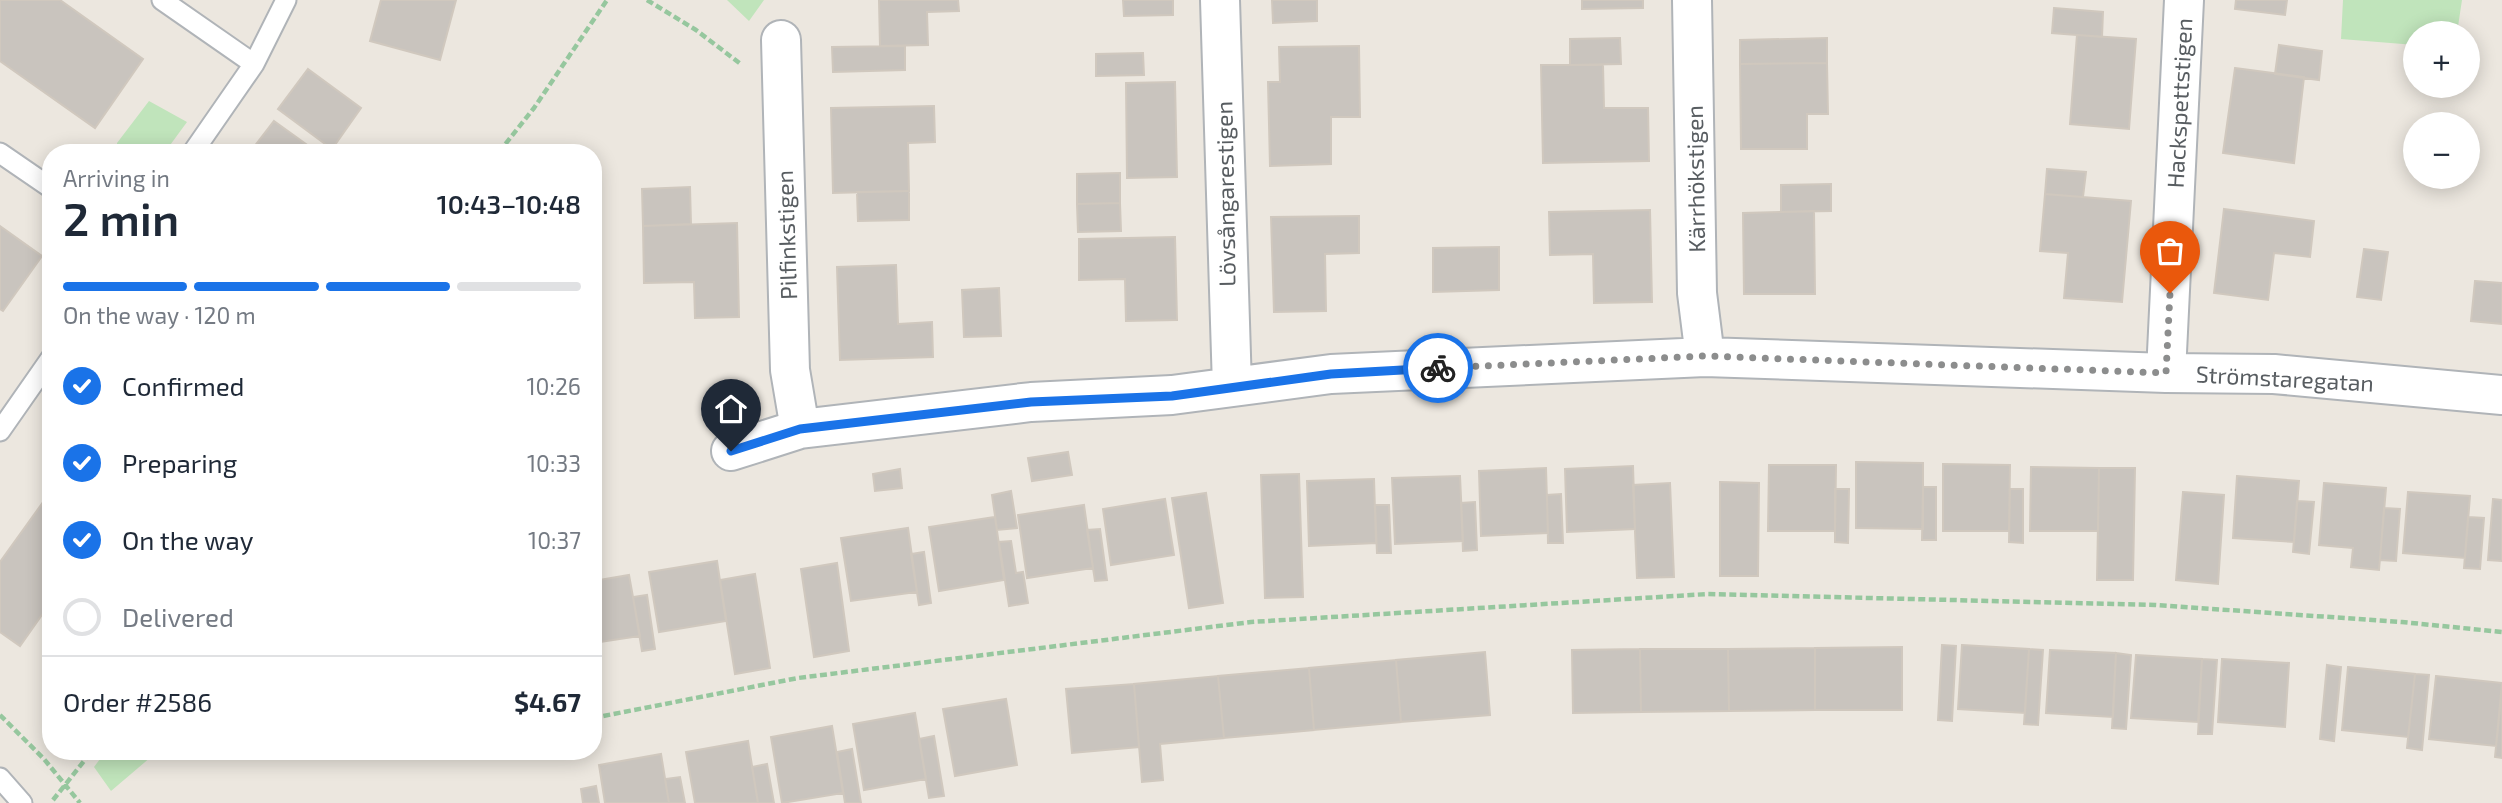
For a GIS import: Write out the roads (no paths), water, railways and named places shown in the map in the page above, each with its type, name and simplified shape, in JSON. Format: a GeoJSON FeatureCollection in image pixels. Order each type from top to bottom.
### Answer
{"type":"FeatureCollection","features":[{"type":"Feature","properties":{"kind":"street","name":"Lövsångarestigen"},"geometry":{"type":"LineString","coordinates":[[1220,0],[1232,387]]}},
{"type":"Feature","properties":{"kind":"street","name":"Kärrhökstigen"},"geometry":{"type":"LineString","coordinates":[[1692,0],[1697,293],[1705,356]]}},
{"type":"Feature","properties":{"kind":"street","name":"Hackspettstigen"},"geometry":{"type":"LineString","coordinates":[[2166,373],[2184,0]]}},
{"type":"Feature","properties":{"kind":"street","name":"Pilfinkstigen"},"geometry":{"type":"LineString","coordinates":[[781,40],[790,370],[800,429]]}},
{"type":"Feature","properties":{"kind":"street","name":"Strömstaregatan"},"geometry":{"type":"LineString","coordinates":[[731,451],[800,429],[1031,402],[1172,396],[1331,374],[1705,356],[2166,373],[2274,374],[2502,395]]}},
{"type":"Feature","properties":{"kind":"lane"},"geometry":{"type":"LineString","coordinates":[[162,0],[254,64]]}},
{"type":"Feature","properties":{"kind":"lane"},"geometry":{"type":"LineString","coordinates":[[199,144],[254,64],[286,0]]}},
{"type":"Feature","properties":{"kind":"lane"},"geometry":{"type":"LineString","coordinates":[[0,153],[42,182]]}},
{"type":"Feature","properties":{"kind":"lane"},"geometry":{"type":"LineString","coordinates":[[4,418],[42,369]]}},
{"type":"Feature","properties":{"kind":"lane"},"geometry":{"type":"LineString","coordinates":[[0,778],[22,803]]}}]}
